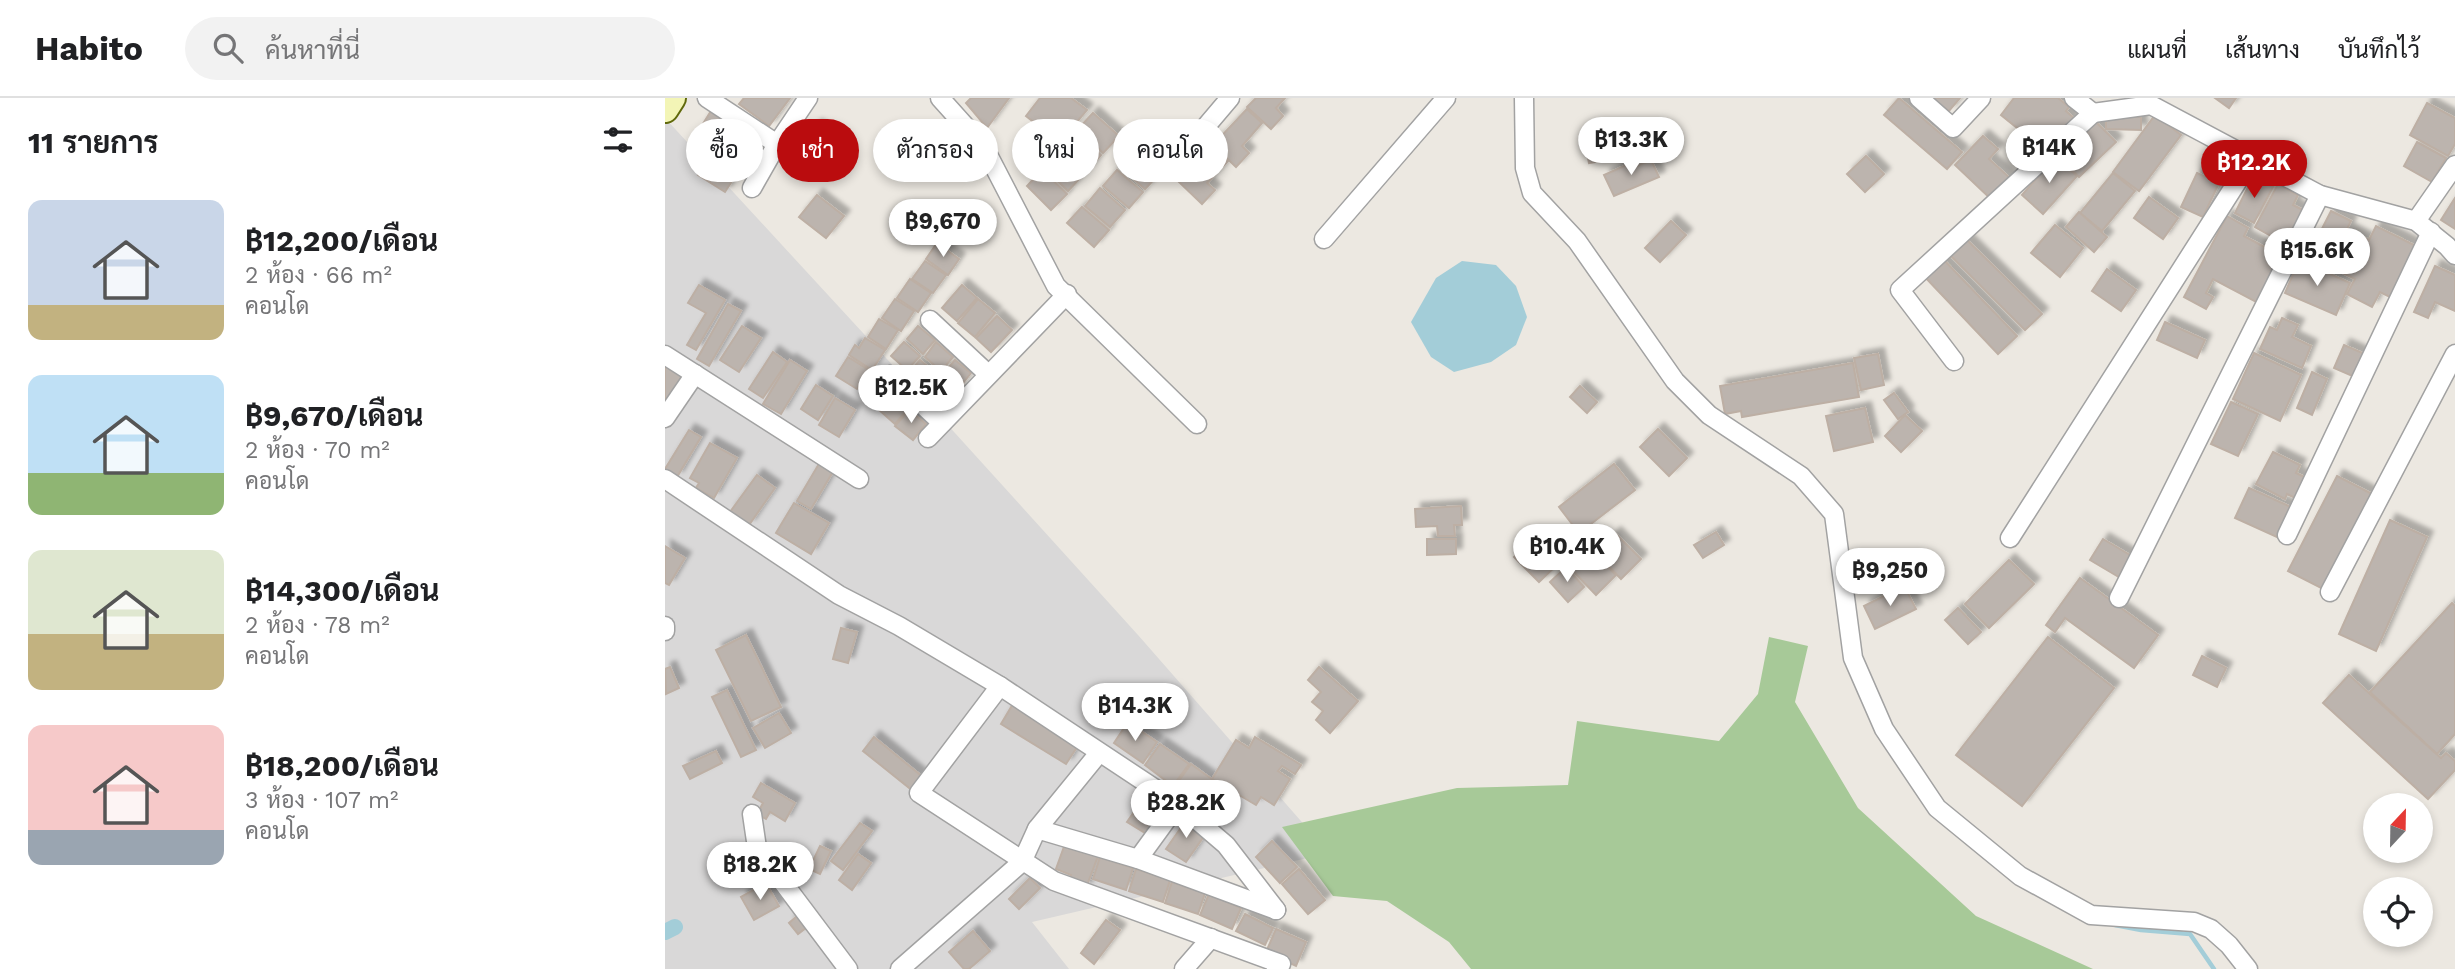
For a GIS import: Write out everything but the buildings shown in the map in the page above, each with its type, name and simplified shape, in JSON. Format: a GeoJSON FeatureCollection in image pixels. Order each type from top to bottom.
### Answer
{"type":"FeatureCollection","features":[{"type":"Feature","properties":{"kind":"main road"},"geometry":{"type":"LineString","coordinates":[[665,109],[673,98]]}},
{"type":"Feature","properties":{"kind":"street"},"geometry":{"type":"LineString","coordinates":[[707,98],[777,144],[752,188]]}},
{"type":"Feature","properties":{"kind":"street"},"geometry":{"type":"LineString","coordinates":[[794,119],[808,98]]}},
{"type":"Feature","properties":{"kind":"street"},"geometry":{"type":"LineString","coordinates":[[940,98],[984,147],[1056,286],[1197,424]]}},
{"type":"Feature","properties":{"kind":"street"},"geometry":{"type":"LineString","coordinates":[[1212,119],[1230,98]]}},
{"type":"Feature","properties":{"kind":"street"},"geometry":{"type":"LineString","coordinates":[[1324,239],[1446,98]]}},
{"type":"Feature","properties":{"kind":"street"},"geometry":{"type":"LineString","coordinates":[[1524,98],[1525,168],[1532,193],[1577,241],[1675,381],[1709,415],[1801,476],[1833,514],[1853,658],[1884,729],[1937,808],[2020,876],[2091,915],[2194,922],[2211,929],[2229,945],[2248,969]]}},
{"type":"Feature","properties":{"kind":"street"},"geometry":{"type":"LineString","coordinates":[[1919,98],[1953,128],[1981,98]]}},
{"type":"Feature","properties":{"kind":"street"},"geometry":{"type":"LineString","coordinates":[[2074,98],[2093,113]]}},
{"type":"Feature","properties":{"kind":"street"},"geometry":{"type":"LineString","coordinates":[[1954,361],[1900,290],[2093,113],[2151,105],[2320,195],[2424,227],[2455,255]]}},
{"type":"Feature","properties":{"kind":"street"},"geometry":{"type":"LineString","coordinates":[[2010,538],[2253,158]]}},
{"type":"Feature","properties":{"kind":"street"},"geometry":{"type":"LineString","coordinates":[[2287,536],[2424,227],[2455,165]]}},
{"type":"Feature","properties":{"kind":"street"},"geometry":{"type":"LineString","coordinates":[[2119,598],[2320,195]]}},
{"type":"Feature","properties":{"kind":"street"},"geometry":{"type":"LineString","coordinates":[[928,438],[1067,295]]}},
{"type":"Feature","properties":{"kind":"street"},"geometry":{"type":"LineString","coordinates":[[930,320],[988,374]]}},
{"type":"Feature","properties":{"kind":"street"},"geometry":{"type":"LineString","coordinates":[[2330,593],[2455,354]]}},
{"type":"Feature","properties":{"kind":"street"},"geometry":{"type":"LineString","coordinates":[[665,355],[859,479]]}},
{"type":"Feature","properties":{"kind":"street"},"geometry":{"type":"LineString","coordinates":[[665,418],[695,374]]}},
{"type":"Feature","properties":{"kind":"street"},"geometry":{"type":"LineString","coordinates":[[890,374],[942,423]]}},
{"type":"Feature","properties":{"kind":"street"},"geometry":{"type":"LineString","coordinates":[[665,480],[839,596],[899,626],[1000,686],[1178,804],[1226,845],[1276,910],[1138,859],[1037,830]]}},
{"type":"Feature","properties":{"kind":"street"},"geometry":{"type":"LineString","coordinates":[[1000,686],[919,793],[1054,881],[1281,964],[1276,969]]}},
{"type":"Feature","properties":{"kind":"street"},"geometry":{"type":"LineString","coordinates":[[900,969],[1022,862],[1037,830],[1099,753]]}},
{"type":"Feature","properties":{"kind":"street"},"geometry":{"type":"LineString","coordinates":[[1138,859],[1178,804]]}},
{"type":"Feature","properties":{"kind":"street"},"geometry":{"type":"LineString","coordinates":[[752,814],[757,848],[848,969]]}},
{"type":"Feature","properties":{"kind":"street"},"geometry":{"type":"LineString","coordinates":[[1184,969],[1211,938]]}},
{"type":"Feature","properties":{"kind":"shaded area"},"geometry":{"type":"Polygon","coordinates":[[[665,118],[686,141],[686,182],[724,182],[1138,635],[1329,853],[1032,922],[1069,969],[665,969],[665,118]]]}},
{"type":"Feature","properties":{"kind":"green space"},"geometry":{"type":"Polygon","coordinates":[[[1769,637],[1808,646],[1795,702],[1858,808],[1976,916],[2093,969],[1471,969],[1449,942],[1387,901],[1333,896],[1282,827],[1457,788],[1568,785],[1577,721],[1719,741],[1758,694],[1769,637]]]}},
{"type":"Feature","properties":{"kind":"water"},"geometry":{"type":"Polygon","coordinates":[[[1462,261],[1496,265],[1516,286],[1527,317],[1516,345],[1491,362],[1454,372],[1431,357],[1411,322],[1436,278],[1462,261]]]}},
{"type":"Feature","properties":{"kind":"waterway"},"geometry":{"type":"LineString","coordinates":[[2115,925],[2190,934],[2214,969]]}},
{"type":"Feature","properties":{"kind":"waterway"},"geometry":{"type":"LineString","coordinates":[[665,932],[675,927]]}}]}
